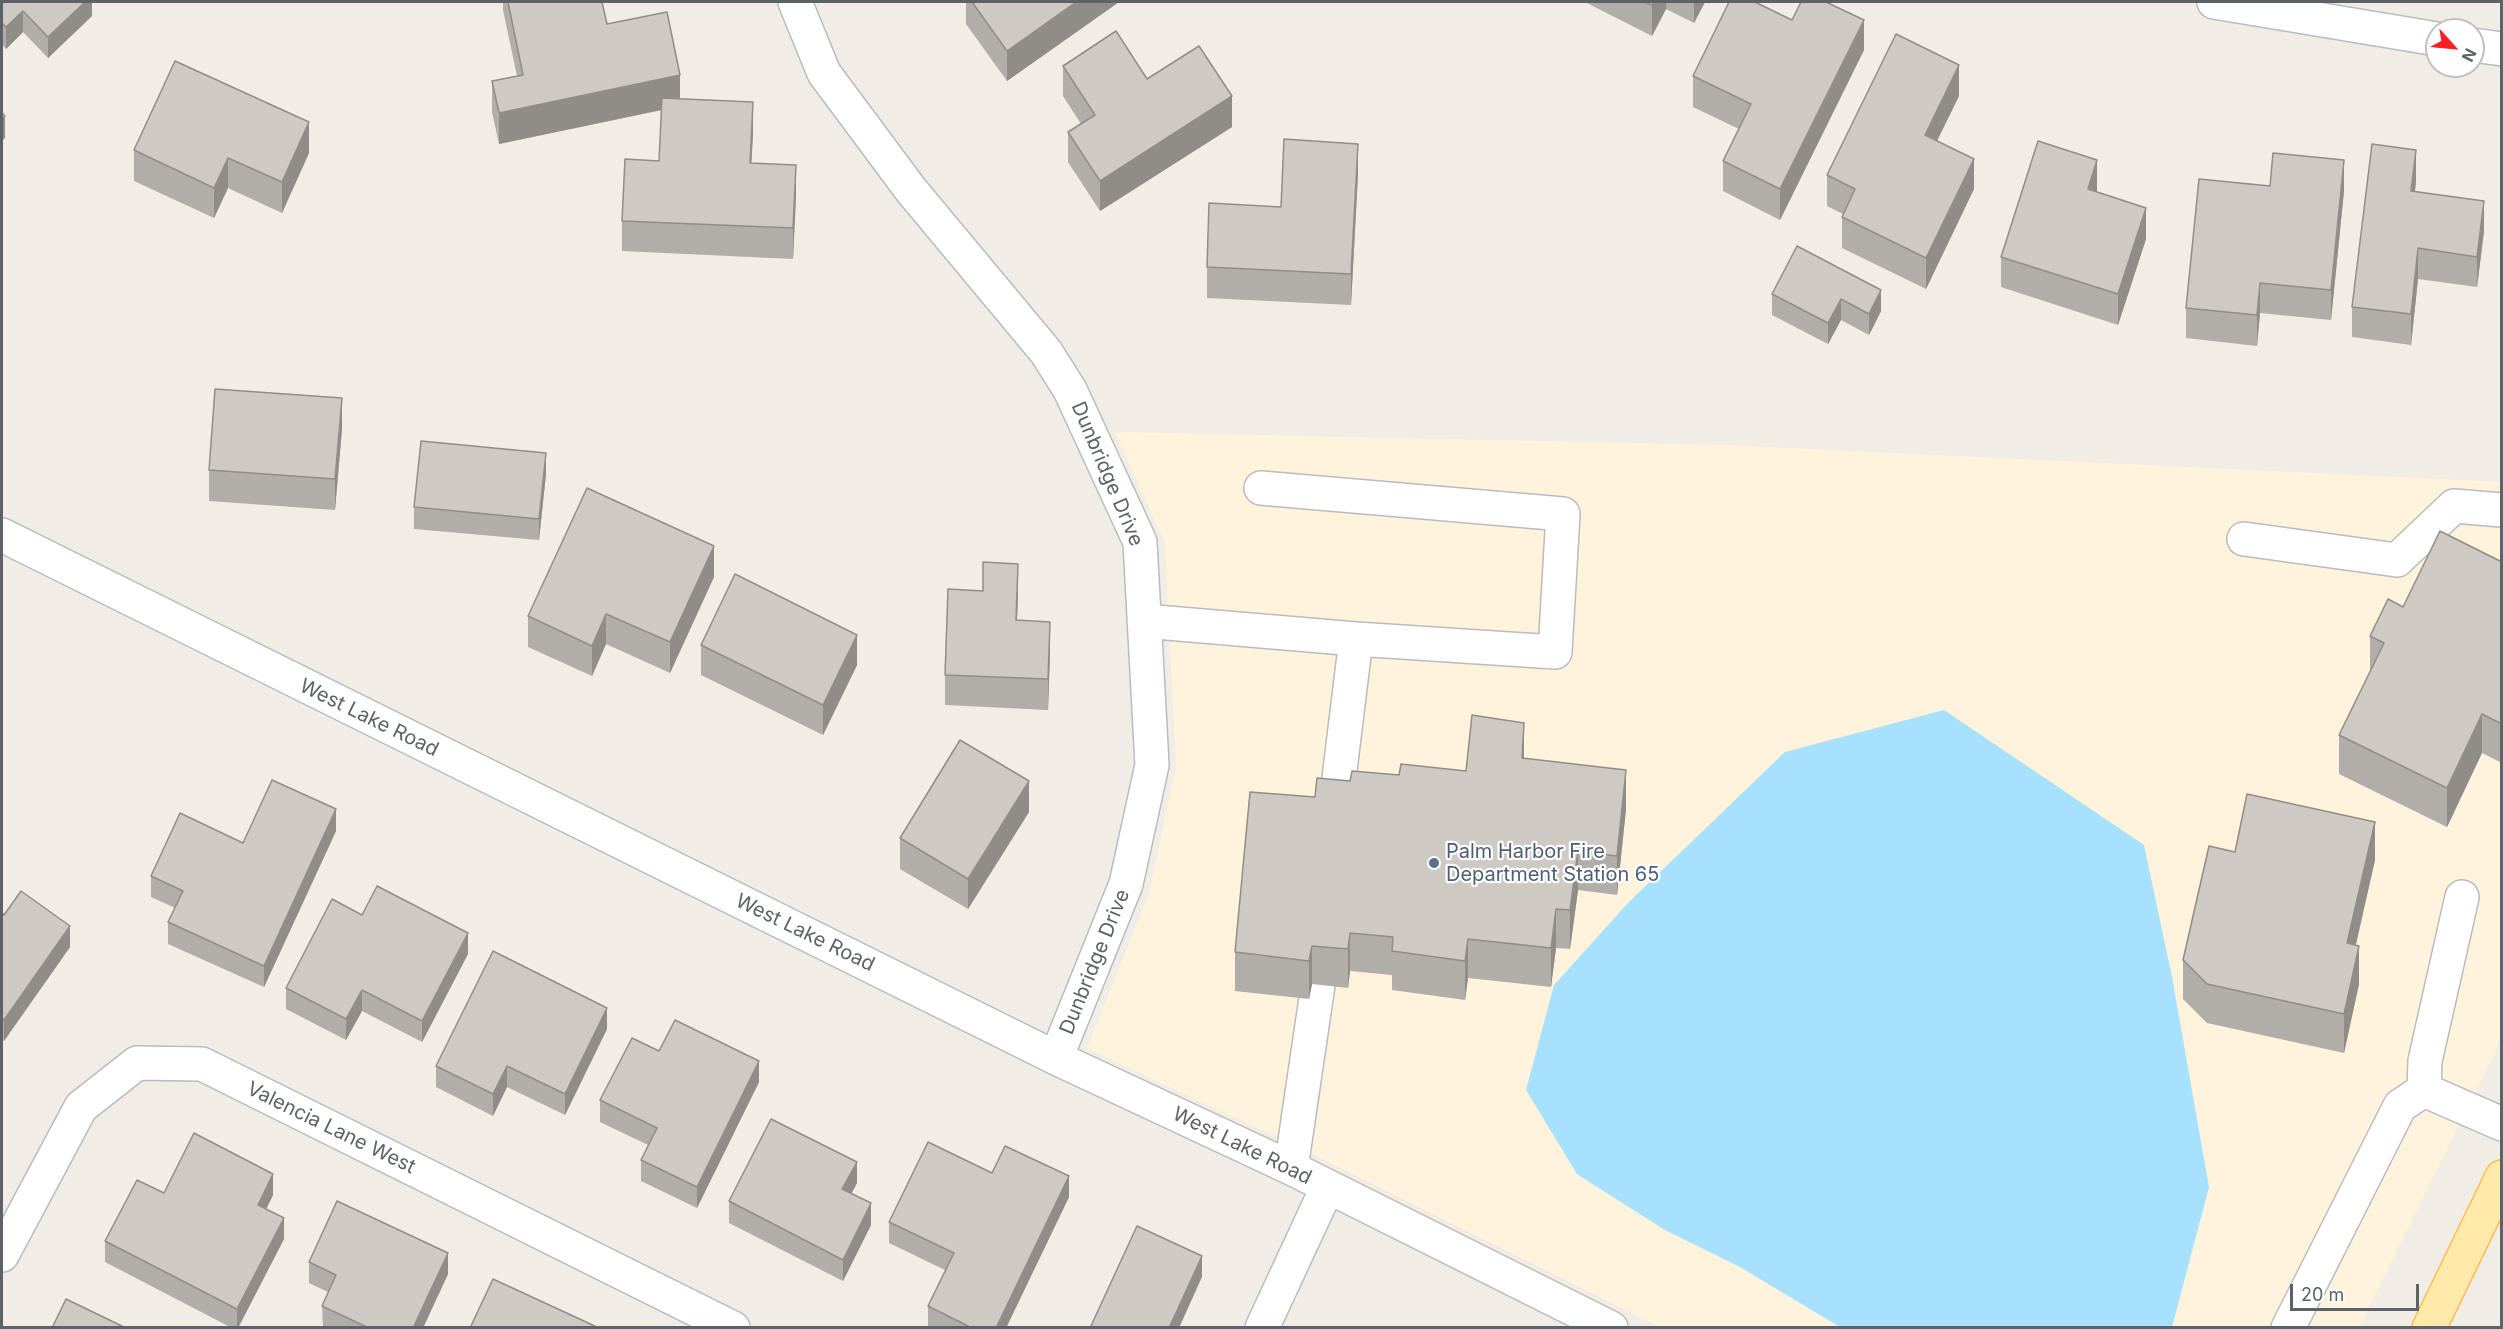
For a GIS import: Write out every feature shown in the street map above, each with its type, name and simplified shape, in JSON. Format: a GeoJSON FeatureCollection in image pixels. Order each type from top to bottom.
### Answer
{"type":"FeatureCollection","features":[{"type":"Feature","properties":{"kind":"main road"},"geometry":{"type":"LineString","coordinates":[[2429,1328],[2502,1178]]}},
{"type":"Feature","properties":{"kind":"street","name":"Dunbridge Drive"},"geometry":{"type":"LineString","coordinates":[[795,2],[824,73],[911,190],[1046,352],[1070,390],[1140,542],[1152,765],[1126,884],[1056,1058]]}},
{"type":"Feature","properties":{"kind":"street"},"geometry":{"type":"LineString","coordinates":[[2214,2],[2425,37]]}},
{"type":"Feature","properties":{"kind":"street"},"geometry":{"type":"LineString","coordinates":[[2485,47],[2502,49]]}},
{"type":"Feature","properties":{"kind":"street"},"geometry":{"type":"LineString","coordinates":[[1144,621],[1356,639],[1555,652],[1563,514],[1261,488]]}},
{"type":"Feature","properties":{"kind":"street"},"geometry":{"type":"LineString","coordinates":[[2244,539],[2397,560],[2454,506],[2502,510]]}},
{"type":"Feature","properties":{"kind":"street","name":"West Lake Road"},"geometry":{"type":"LineString","coordinates":[[2,535],[1056,1058],[1291,1168],[1611,1328]]}},
{"type":"Feature","properties":{"kind":"street"},"geometry":{"type":"LineString","coordinates":[[1334,819],[1356,639]]}},
{"type":"Feature","properties":{"kind":"street"},"geometry":{"type":"LineString","coordinates":[[2424,1090],[2424,1061],[2462,897]]}},
{"type":"Feature","properties":{"kind":"street"},"geometry":{"type":"LineString","coordinates":[[1291,1168],[1318,985]]}},
{"type":"Feature","properties":{"kind":"street","name":"Valencia Lane West"},"geometry":{"type":"LineString","coordinates":[[2,1255],[81,1107],[137,1063],[202,1064],[733,1328]]}},
{"type":"Feature","properties":{"kind":"street"},"geometry":{"type":"LineString","coordinates":[[2424,1090],[2502,1124]]}},
{"type":"Feature","properties":{"kind":"street"},"geometry":{"type":"LineString","coordinates":[[2288,1328],[2400,1106],[2424,1090]]}},
{"type":"Feature","properties":{"kind":"street"},"geometry":{"type":"LineString","coordinates":[[1262,1328],[1327,1188]]}},
{"type":"Feature","properties":{"kind":"shaded area"},"geometry":{"type":"Polygon","coordinates":[[[1115,432],[1725,445],[2501,482],[2501,1039],[2359,1327],[2172,1327],[2209,1187],[1785,752],[1629,902],[1554,985],[1577,1175],[1665,1230],[1740,1267],[1840,1327],[1661,1327],[1300,1148],[1087,1048],[1149,894],[1176,766],[1165,543],[1115,432]]]}},
{"type":"Feature","properties":{"kind":"water"},"geometry":{"type":"Polygon","coordinates":[[[1944,710],[2144,845],[2172,977],[2209,1187],[2172,1327],[1840,1327],[1740,1267],[1665,1230],[1577,1174],[1526,1090],[1554,985],[1629,902],[1785,752],[1944,710]]]}},
{"type":"Feature","properties":{"kind":"building"},"geometry":{"type":"Polygon","coordinates":[[[2,2],[85,2],[48,37],[23,11],[6,27],[2,23],[2,2]]]}},
{"type":"Feature","properties":{"kind":"building"},"geometry":{"type":"Polygon","coordinates":[[[508,2],[602,2],[607,24],[667,12],[680,75],[499,113],[492,81],[523,75],[508,2]]]}},
{"type":"Feature","properties":{"kind":"building"},"geometry":{"type":"Polygon","coordinates":[[[972,2],[1076,2],[1007,51],[972,2]]]}},
{"type":"Feature","properties":{"kind":"building"},"geometry":{"type":"Polygon","coordinates":[[[1729,2],[1755,2],[1792,20],[1801,2],[1826,2],[1864,20],[1780,189],[1723,161],[1751,104],[1693,76],[1729,2]]]}},
{"type":"Feature","properties":{"kind":"building"},"geometry":{"type":"Polygon","coordinates":[[[1116,31],[1147,79],[1199,46],[1232,96],[1100,181],[1068,132],[1095,115],[1063,66],[1116,31]]]}},
{"type":"Feature","properties":{"kind":"building"},"geometry":{"type":"Polygon","coordinates":[[[1896,34],[1959,65],[1925,135],[1974,159],[1926,258],[1842,217],[1855,189],[1827,175],[1896,34]]]}},
{"type":"Feature","properties":{"kind":"building"},"geometry":{"type":"Polygon","coordinates":[[[175,61],[309,122],[282,182],[228,158],[214,188],[134,150],[175,61]]]}},
{"type":"Feature","properties":{"kind":"building"},"geometry":{"type":"Polygon","coordinates":[[[662,98],[753,102],[750,163],[796,165],[793,228],[622,221],[625,159],[659,161],[662,98]]]}},
{"type":"Feature","properties":{"kind":"building"},"geometry":{"type":"Polygon","coordinates":[[[1284,139],[1358,144],[1351,274],[1207,267],[1209,203],[1281,207],[1284,139]]]}},
{"type":"Feature","properties":{"kind":"building"},"geometry":{"type":"Polygon","coordinates":[[[2038,141],[2097,160],[2088,189],[2146,208],[2118,294],[2001,257],[2038,141]]]}},
{"type":"Feature","properties":{"kind":"building"},"geometry":{"type":"Polygon","coordinates":[[[2372,144],[2416,150],[2411,191],[2484,201],[2477,257],[2418,248],[2411,314],[2352,307],[2372,144]]]}},
{"type":"Feature","properties":{"kind":"building"},"geometry":{"type":"Polygon","coordinates":[[[2273,153],[2344,160],[2331,290],[2260,283],[2257,315],[2186,308],[2199,179],[2270,186],[2273,153]]]}},
{"type":"Feature","properties":{"kind":"building"},"geometry":{"type":"Polygon","coordinates":[[[1797,246],[1881,290],[1869,314],[1841,299],[1828,323],[1772,294],[1797,246]]]}},
{"type":"Feature","properties":{"kind":"building"},"geometry":{"type":"Polygon","coordinates":[[[215,389],[342,398],[335,479],[209,470],[215,389]]]}},
{"type":"Feature","properties":{"kind":"building"},"geometry":{"type":"Polygon","coordinates":[[[421,441],[546,453],[539,519],[414,507],[421,441]]]}},
{"type":"Feature","properties":{"kind":"building"},"geometry":{"type":"Polygon","coordinates":[[[587,488],[714,546],[670,642],[606,614],[592,646],[528,616],[587,488]]]}},
{"type":"Feature","properties":{"kind":"building"},"geometry":{"type":"Polygon","coordinates":[[[2440,531],[2502,562],[2502,724],[2482,714],[2447,788],[2339,735],[2384,643],[2370,636],[2388,599],[2403,607],[2440,531]]]}},
{"type":"Feature","properties":{"kind":"building"},"geometry":{"type":"Polygon","coordinates":[[[983,562],[1018,564],[1016,620],[1050,622],[1048,679],[945,675],[948,589],[983,591],[983,562]]]}},
{"type":"Feature","properties":{"kind":"building"},"geometry":{"type":"Polygon","coordinates":[[[735,574],[857,635],[823,705],[701,645],[735,574]]]}},
{"type":"Feature","properties":{"kind":"building","name":"Palm Harbor Fire Department Station 65"},"geometry":{"type":"Polygon","coordinates":[[[1472,715],[1524,723],[1522,758],[1626,770],[1617,856],[1578,851],[1570,910],[1556,909],[1551,948],[1468,939],[1465,961],[1392,951],[1393,937],[1350,933],[1348,949],[1312,946],[1309,961],[1235,952],[1250,792],[1315,797],[1317,778],[1350,781],[1352,771],[1399,775],[1401,764],[1466,771],[1472,715]]]}},
{"type":"Feature","properties":{"kind":"building"},"geometry":{"type":"Polygon","coordinates":[[[960,740],[1029,781],[968,879],[900,838],[960,740]]]}},
{"type":"Feature","properties":{"kind":"building"},"geometry":{"type":"Polygon","coordinates":[[[272,780],[336,809],[264,966],[168,922],[183,891],[151,876],[180,813],[243,843],[272,780]]]}},
{"type":"Feature","properties":{"kind":"building"},"geometry":{"type":"Polygon","coordinates":[[[2247,794],[2375,822],[2347,943],[2359,946],[2344,1014],[2207,984],[2183,960],[2209,846],[2235,852],[2247,794]]]}},
{"type":"Feature","properties":{"kind":"building"},"geometry":{"type":"Polygon","coordinates":[[[377,886],[468,933],[422,1021],[362,990],[346,1019],[286,988],[332,899],[362,915],[377,886]]]}},
{"type":"Feature","properties":{"kind":"building"},"geometry":{"type":"Polygon","coordinates":[[[21,891],[70,926],[4,1020],[2,1018],[2,913],[4,915],[21,891]]]}},
{"type":"Feature","properties":{"kind":"building"},"geometry":{"type":"Polygon","coordinates":[[[493,951],[607,1008],[565,1094],[507,1066],[493,1094],[436,1066],[493,951]]]}},
{"type":"Feature","properties":{"kind":"building"},"geometry":{"type":"Polygon","coordinates":[[[675,1020],[759,1061],[697,1187],[641,1160],[657,1128],[600,1100],[632,1038],[659,1051],[675,1020]]]}},
{"type":"Feature","properties":{"kind":"building"},"geometry":{"type":"Polygon","coordinates":[[[771,1119],[857,1162],[842,1189],[871,1203],[843,1260],[729,1201],[771,1119]]]}},
{"type":"Feature","properties":{"kind":"building"},"geometry":{"type":"Polygon","coordinates":[[[194,1133],[273,1174],[258,1205],[284,1218],[237,1309],[105,1241],[137,1180],[164,1193],[194,1133]]]}},
{"type":"Feature","properties":{"kind":"building"},"geometry":{"type":"Polygon","coordinates":[[[928,1142],[992,1173],[1005,1146],[1069,1176],[996,1328],[972,1328],[928,1306],[954,1253],[889,1222],[928,1142]]]}},
{"type":"Feature","properties":{"kind":"building"},"geometry":{"type":"Polygon","coordinates":[[[337,1201],[448,1253],[413,1328],[369,1328],[322,1306],[336,1275],[309,1262],[337,1201]]]}},
{"type":"Feature","properties":{"kind":"building"},"geometry":{"type":"Polygon","coordinates":[[[1137,1226],[1202,1256],[1169,1328],[1090,1328],[1137,1226]]]}},
{"type":"Feature","properties":{"kind":"building"},"geometry":{"type":"Polygon","coordinates":[[[493,1279],[599,1328],[470,1328],[493,1279]]]}},
{"type":"Feature","properties":{"kind":"building"},"geometry":{"type":"Polygon","coordinates":[[[66,1299],[126,1328],[52,1328],[66,1299]]]}},
{"type":"Feature","properties":{"kind":"place","name":"Palm Harbor Fire Department Station 65"},"geometry":{"type":"Point","coordinates":[1434,863]}}]}
